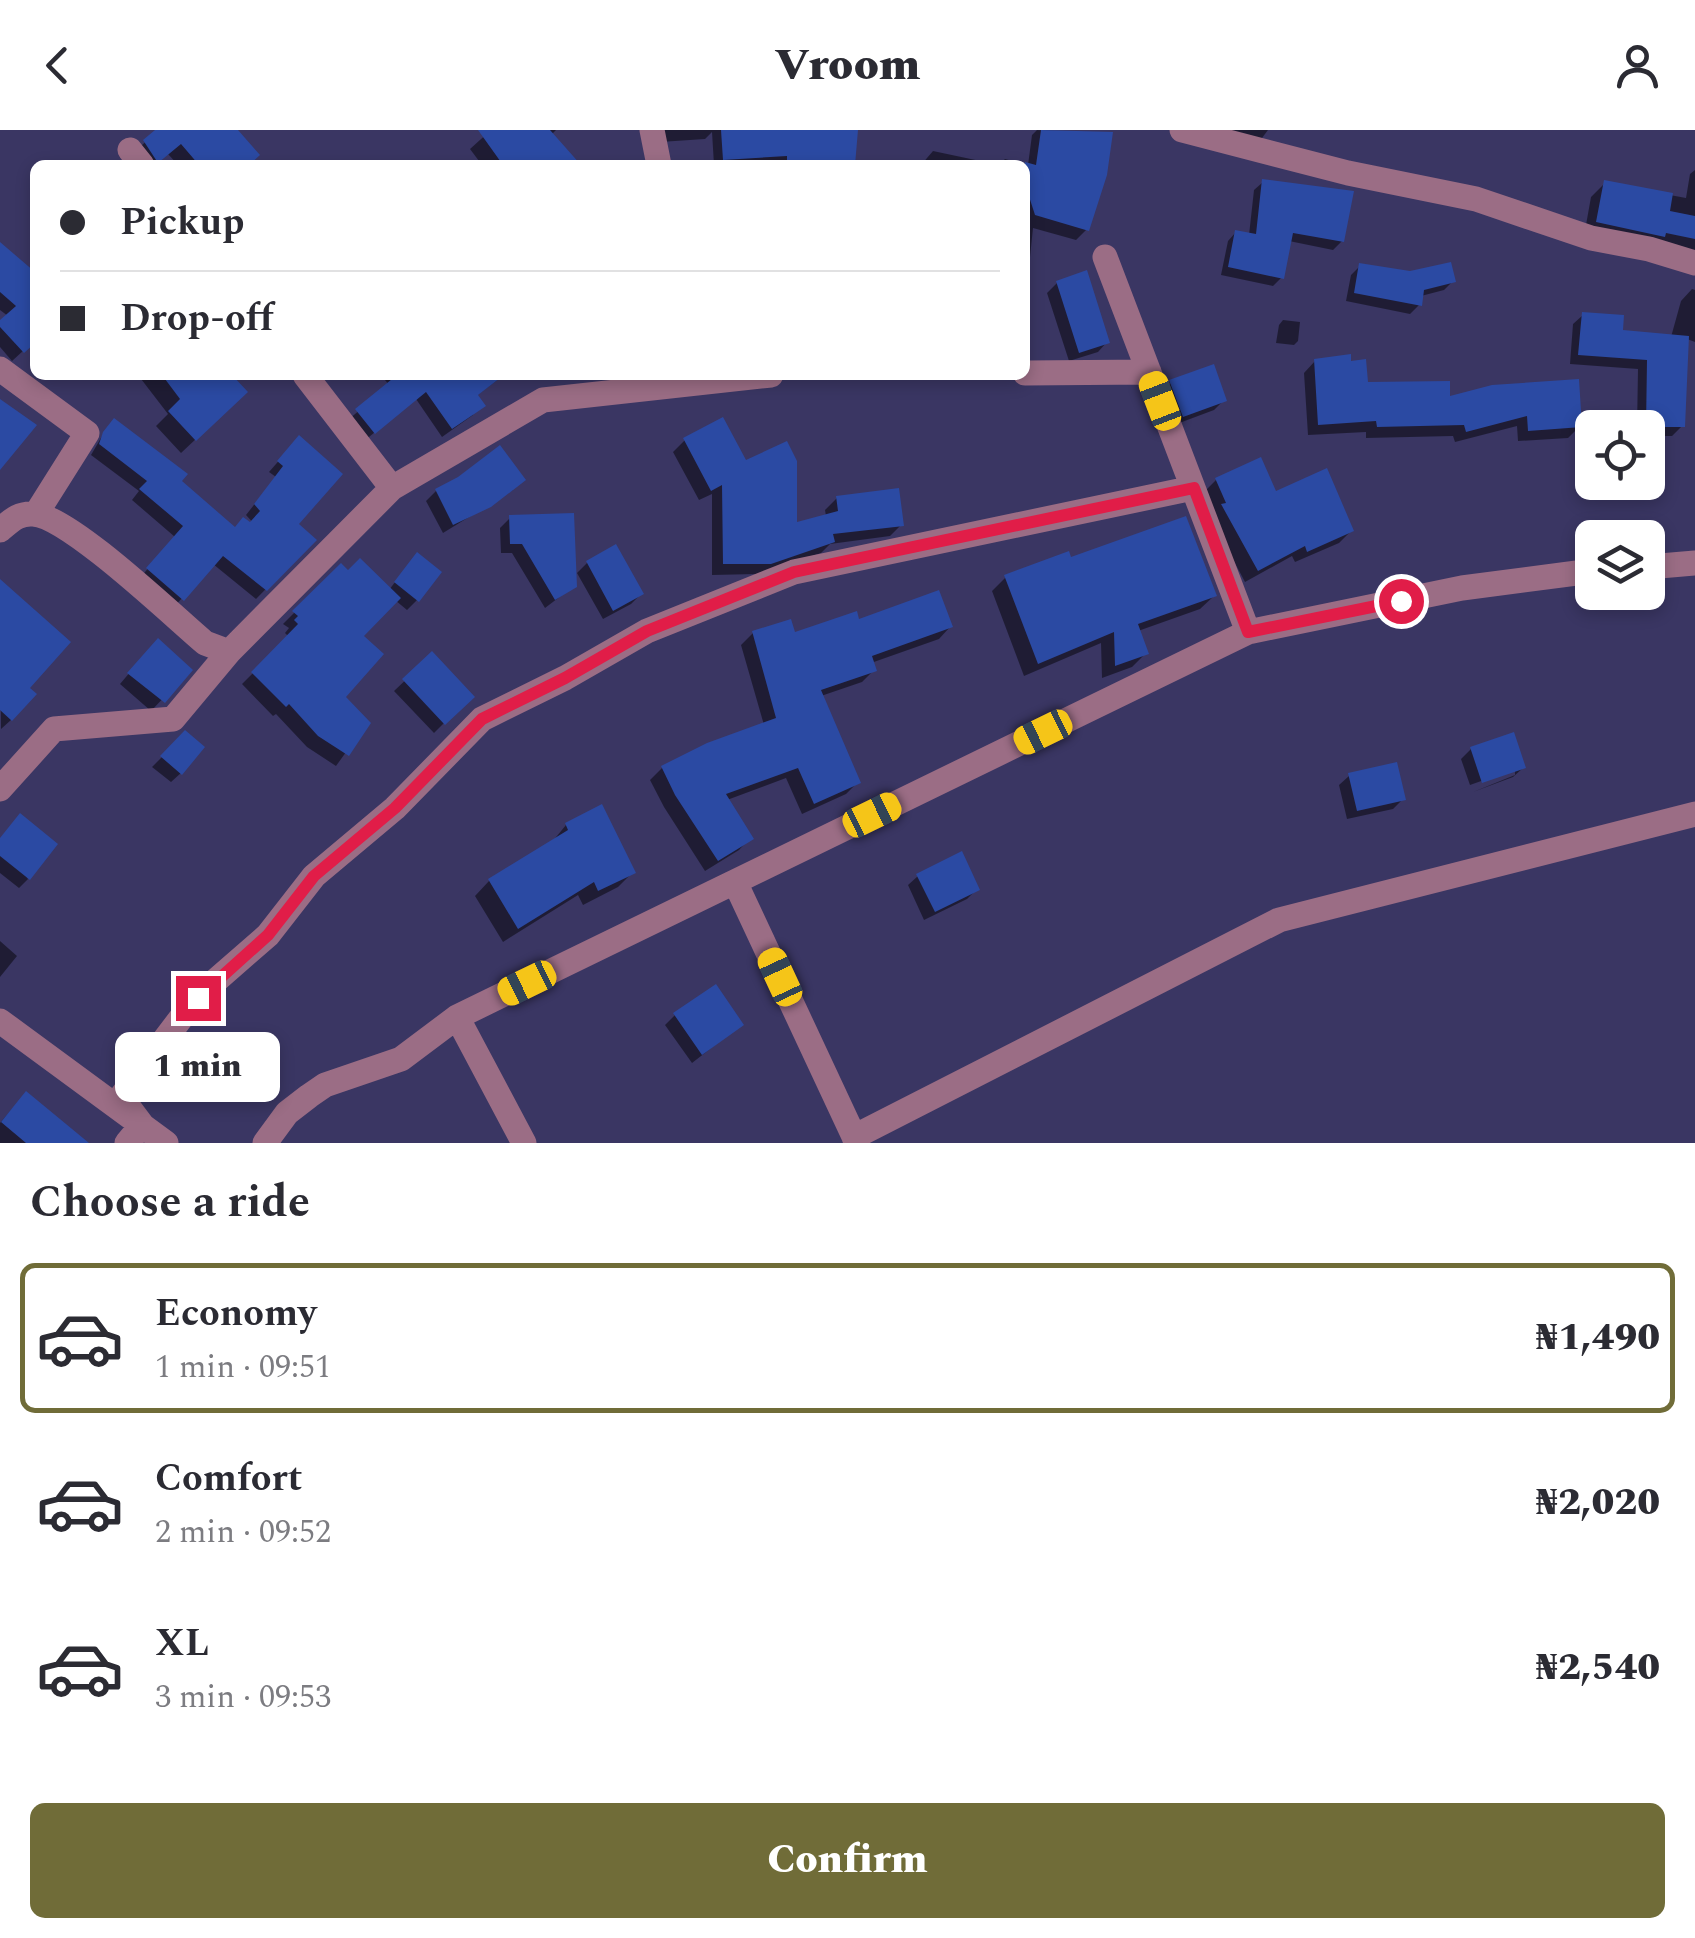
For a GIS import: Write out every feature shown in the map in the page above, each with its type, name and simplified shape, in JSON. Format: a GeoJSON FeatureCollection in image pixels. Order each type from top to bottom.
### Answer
{"type":"FeatureCollection","features":[{"type":"Feature","properties":{"kind":"street"},"geometry":{"type":"LineString","coordinates":[[652,130],[658,160]]}},
{"type":"Feature","properties":{"kind":"street"},"geometry":{"type":"LineString","coordinates":[[1182,130],[1348,174],[1476,199],[1591,238],[1695,263]]}},
{"type":"Feature","properties":{"kind":"street"},"geometry":{"type":"LineString","coordinates":[[1104,257],[1248,632]]}},
{"type":"Feature","properties":{"kind":"street"},"geometry":{"type":"LineString","coordinates":[[0,370],[87,434],[36,514]]}},
{"type":"Feature","properties":{"kind":"street"},"geometry":{"type":"LineString","coordinates":[[1030,373],[1149,372]]}},
{"type":"Feature","properties":{"kind":"street"},"geometry":{"type":"LineString","coordinates":[[309,380],[392,488]]}},
{"type":"Feature","properties":{"kind":"street"},"geometry":{"type":"LineString","coordinates":[[0,789],[54,730],[173,719],[229,652],[392,488],[543,400],[725,380]]}},
{"type":"Feature","properties":{"kind":"street"},"geometry":{"type":"LineString","coordinates":[[135,1134],[122,1096],[198,998],[268,935],[314,876],[395,808],[482,719],[647,631],[794,572],[1194,488]]}},
{"type":"Feature","properties":{"kind":"street"},"geometry":{"type":"LineString","coordinates":[[0,530],[16,516],[36,514],[67,528],[205,643],[229,652]]}},
{"type":"Feature","properties":{"kind":"street"},"geometry":{"type":"LineString","coordinates":[[1665,565],[1695,562]]}},
{"type":"Feature","properties":{"kind":"street"},"geometry":{"type":"LineString","coordinates":[[264,1143],[287,1112],[325,1085],[401,1060],[457,1017],[1248,632],[1462,588],[1575,573]]}},
{"type":"Feature","properties":{"kind":"street"},"geometry":{"type":"LineString","coordinates":[[736,882],[856,1140],[1278,920],[1695,814]]}},
{"type":"Feature","properties":{"kind":"street"},"geometry":{"type":"LineString","coordinates":[[457,1017],[524,1143]]}},
{"type":"Feature","properties":{"kind":"street"},"geometry":{"type":"LineString","coordinates":[[0,1021],[135,1134],[166,1143]]}},
{"type":"Feature","properties":{"kind":"building"},"geometry":{"type":"Polygon","coordinates":[[[155,130],[238,130],[260,155],[254,160],[195,160],[181,144],[162,160],[156,160],[143,140],[155,130]]]}},
{"type":"Feature","properties":{"kind":"building"},"geometry":{"type":"Polygon","coordinates":[[[478,130],[550,130],[577,160],[499,160],[478,130]]]}},
{"type":"Feature","properties":{"kind":"building"},"geometry":{"type":"Polygon","coordinates":[[[721,130],[858,130],[855,160],[787,160],[787,156],[723,160],[721,130]]]}},
{"type":"Feature","properties":{"kind":"building"},"geometry":{"type":"Polygon","coordinates":[[[1041,130],[1113,132],[1107,175],[1089,231],[1035,215],[1030,200],[1030,163],[1036,165],[1041,130]]]}},
{"type":"Feature","properties":{"kind":"building"},"geometry":{"type":"Polygon","coordinates":[[[1262,179],[1354,191],[1344,242],[1293,233],[1284,279],[1228,267],[1235,230],[1256,234],[1262,179]]]}},
{"type":"Feature","properties":{"kind":"building"},"geometry":{"type":"Polygon","coordinates":[[[1604,180],[1673,193],[1670,211],[1695,216],[1695,239],[1666,233],[1665,237],[1596,222],[1604,180]]]}},
{"type":"Feature","properties":{"kind":"building"},"geometry":{"type":"Polygon","coordinates":[[[0,242],[30,268],[30,348],[24,353],[0,327],[0,320],[16,306],[0,292],[0,242]]]}},
{"type":"Feature","properties":{"kind":"building"},"geometry":{"type":"Polygon","coordinates":[[[1451,262],[1456,282],[1424,290],[1422,306],[1354,293],[1359,263],[1410,271],[1451,262]]]}},
{"type":"Feature","properties":{"kind":"building"},"geometry":{"type":"Polygon","coordinates":[[[1087,270],[1110,343],[1079,353],[1056,281],[1087,270]]]}},
{"type":"Feature","properties":{"kind":"building"},"geometry":{"type":"Polygon","coordinates":[[[1582,312],[1624,315],[1623,330],[1689,336],[1685,427],[1665,427],[1665,410],[1646,410],[1647,360],[1578,355],[1582,312]]]}},
{"type":"Feature","properties":{"kind":"building"},"geometry":{"type":"Polygon","coordinates":[[[1351,354],[1351,361],[1366,359],[1368,382],[1450,381],[1450,396],[1492,385],[1579,379],[1581,410],[1575,410],[1575,428],[1528,431],[1527,416],[1466,432],[1464,425],[1377,427],[1376,421],[1318,425],[1314,359],[1351,354]]]}},
{"type":"Feature","properties":{"kind":"building"},"geometry":{"type":"Polygon","coordinates":[[[1214,364],[1227,401],[1183,417],[1169,380],[1214,364]]]}},
{"type":"Feature","properties":{"kind":"building"},"geometry":{"type":"Polygon","coordinates":[[[166,380],[237,380],[248,392],[196,441],[168,411],[180,399],[166,380]]]}},
{"type":"Feature","properties":{"kind":"building"},"geometry":{"type":"Polygon","coordinates":[[[391,380],[498,380],[478,395],[486,406],[452,429],[426,392],[375,434],[355,409],[391,380]]]}},
{"type":"Feature","properties":{"kind":"building"},"geometry":{"type":"Polygon","coordinates":[[[0,399],[37,425],[0,470],[0,399]]]}},
{"type":"Feature","properties":{"kind":"building"},"geometry":{"type":"Polygon","coordinates":[[[723,417],[746,460],[787,441],[797,461],[797,522],[838,511],[836,496],[899,488],[904,526],[833,534],[835,542],[771,564],[723,564],[722,485],[711,491],[683,438],[723,417]]]}},
{"type":"Feature","properties":{"kind":"building"},"geometry":{"type":"Polygon","coordinates":[[[114,418],[188,474],[182,481],[235,527],[243,517],[250,522],[260,511],[254,504],[283,466],[277,461],[299,435],[343,474],[299,524],[317,540],[267,591],[223,556],[184,601],[146,568],[183,526],[139,489],[147,481],[99,444],[114,418]]]}},
{"type":"Feature","properties":{"kind":"building"},"geometry":{"type":"Polygon","coordinates":[[[500,445],[526,480],[491,507],[453,525],[435,489],[500,445]]]}},
{"type":"Feature","properties":{"kind":"building"},"geometry":{"type":"Polygon","coordinates":[[[1261,457],[1276,491],[1327,468],[1354,531],[1307,552],[1305,546],[1258,571],[1221,504],[1226,503],[1215,478],[1261,457]]]}},
{"type":"Feature","properties":{"kind":"building"},"geometry":{"type":"Polygon","coordinates":[[[574,513],[577,587],[555,600],[522,544],[510,544],[509,515],[574,513]]]}},
{"type":"Feature","properties":{"kind":"building"},"geometry":{"type":"Polygon","coordinates":[[[1186,516],[1217,596],[1138,624],[1149,654],[1115,666],[1114,632],[1038,664],[1004,575],[1069,551],[1071,557],[1186,516]]]}},
{"type":"Feature","properties":{"kind":"building"},"geometry":{"type":"Polygon","coordinates":[[[616,544],[644,594],[613,611],[586,561],[616,544]]]}},
{"type":"Feature","properties":{"kind":"building"},"geometry":{"type":"Polygon","coordinates":[[[417,552],[442,572],[419,602],[394,582],[417,552]]]}},
{"type":"Feature","properties":{"kind":"building"},"geometry":{"type":"Polygon","coordinates":[[[360,558],[401,598],[364,636],[384,654],[346,697],[371,723],[349,756],[318,736],[289,704],[286,707],[251,672],[298,624],[294,620],[298,616],[292,611],[341,563],[348,570],[360,558]]]}},
{"type":"Feature","properties":{"kind":"building"},"geometry":{"type":"Polygon","coordinates":[[[0,579],[71,642],[30,688],[37,694],[12,721],[0,710],[0,579]]]}},
{"type":"Feature","properties":{"kind":"building"},"geometry":{"type":"Polygon","coordinates":[[[939,590],[953,627],[872,656],[877,671],[821,690],[861,783],[814,804],[798,768],[726,794],[754,839],[718,861],[661,766],[707,743],[776,718],[752,631],[791,619],[795,632],[857,611],[859,619],[939,590]]]}},
{"type":"Feature","properties":{"kind":"building"},"geometry":{"type":"Polygon","coordinates":[[[158,638],[193,670],[165,703],[127,673],[158,638]]]}},
{"type":"Feature","properties":{"kind":"building"},"geometry":{"type":"Polygon","coordinates":[[[432,651],[475,697],[445,725],[402,679],[432,651]]]}},
{"type":"Feature","properties":{"kind":"building"},"geometry":{"type":"Polygon","coordinates":[[[185,730],[205,747],[182,775],[160,756],[185,730]]]}},
{"type":"Feature","properties":{"kind":"building"},"geometry":{"type":"Polygon","coordinates":[[[1514,732],[1526,768],[1482,783],[1470,747],[1514,732]]]}},
{"type":"Feature","properties":{"kind":"building"},"geometry":{"type":"Polygon","coordinates":[[[1397,762],[1406,800],[1357,811],[1348,773],[1397,762]]]}},
{"type":"Feature","properties":{"kind":"building"},"geometry":{"type":"Polygon","coordinates":[[[602,804],[636,873],[598,891],[594,882],[518,929],[488,879],[568,830],[565,823],[602,804]]]}},
{"type":"Feature","properties":{"kind":"building"},"geometry":{"type":"Polygon","coordinates":[[[20,813],[58,844],[30,880],[0,856],[0,838],[20,813]]]}},
{"type":"Feature","properties":{"kind":"building"},"geometry":{"type":"Polygon","coordinates":[[[962,851],[980,890],[935,912],[916,874],[962,851]]]}},
{"type":"Feature","properties":{"kind":"building"},"geometry":{"type":"Polygon","coordinates":[[[716,984],[744,1025],[702,1055],[673,1013],[716,984]]]}},
{"type":"Feature","properties":{"kind":"building"},"geometry":{"type":"Polygon","coordinates":[[[26,1091],[89,1143],[26,1143],[1,1122],[26,1091]]]}},
{"type":"Feature","properties":{"kind":"route"},"geometry":{"type":"LineString","coordinates":[[198,998],[268,935],[314,876],[395,808],[482,719],[647,631],[794,572],[1194,488],[1248,632],[1401,601]]}}]}
